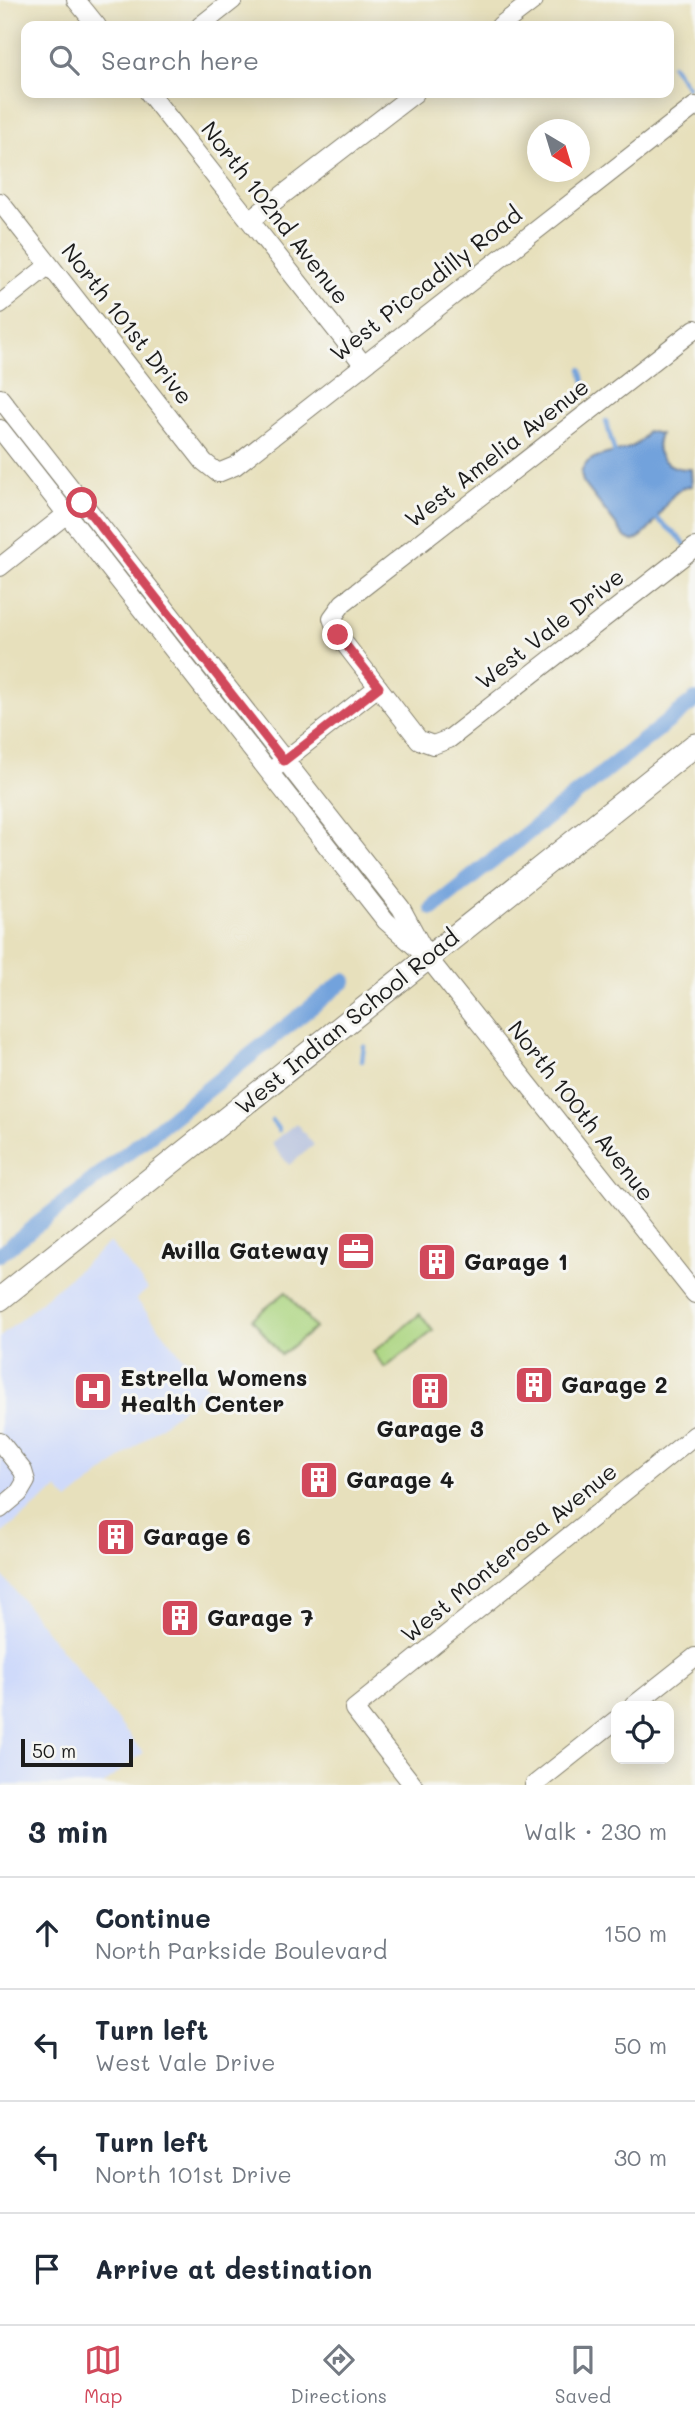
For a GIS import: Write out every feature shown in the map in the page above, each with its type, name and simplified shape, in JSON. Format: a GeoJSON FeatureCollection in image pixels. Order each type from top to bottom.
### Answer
{"type":"FeatureCollection","features":[{"type":"Feature","properties":{"kind":"main road","name":"West Indian School Road"},"geometry":{"type":"LineString","coordinates":[[0,1299],[695,745]]}},
{"type":"Feature","properties":{"kind":"street"},"geometry":{"type":"LineString","coordinates":[[76,0],[93,21]]}},
{"type":"Feature","properties":{"kind":"street"},"geometry":{"type":"LineString","coordinates":[[206,21],[233,0]]}},
{"type":"Feature","properties":{"kind":"street"},"geometry":{"type":"LineString","coordinates":[[507,21],[534,0]]}},
{"type":"Feature","properties":{"kind":"street","name":"North 102nd Avenue"},"geometry":{"type":"LineString","coordinates":[[153,98],[363,364]]}},
{"type":"Feature","properties":{"kind":"street"},"geometry":{"type":"LineString","coordinates":[[250,220],[409,98]]}},
{"type":"Feature","properties":{"kind":"street","name":"West Piccadilly Road"},"geometry":{"type":"LineString","coordinates":[[218,472],[235,466],[695,106]]}},
{"type":"Feature","properties":{"kind":"street","name":"North 101st Drive"},"geometry":{"type":"LineString","coordinates":[[0,202],[204,462],[218,472]]}},
{"type":"Feature","properties":{"kind":"street"},"geometry":{"type":"LineString","coordinates":[[0,303],[49,265]]}},
{"type":"Feature","properties":{"kind":"street","name":"West Amelia Avenue"},"geometry":{"type":"LineString","coordinates":[[379,687],[338,635],[332,618],[343,603],[695,329]]}},
{"type":"Feature","properties":{"kind":"street"},"geometry":{"type":"LineString","coordinates":[[0,398],[401,908],[428,958]]}},
{"type":"Feature","properties":{"kind":"street"},"geometry":{"type":"LineString","coordinates":[[0,429],[386,921],[428,958]]}},
{"type":"Feature","properties":{"kind":"street"},"geometry":{"type":"LineString","coordinates":[[0,567],[82,503]]}},
{"type":"Feature","properties":{"kind":"street","name":"West Vale Drive"},"geometry":{"type":"LineString","coordinates":[[379,687],[419,740],[433,745],[449,739],[695,547]]}},
{"type":"Feature","properties":{"kind":"street"},"geometry":{"type":"LineString","coordinates":[[269,773],[379,687]]}},
{"type":"Feature","properties":{"kind":"street","name":"North 100th Avenue"},"geometry":{"type":"LineString","coordinates":[[428,958],[695,1294]]}},
{"type":"Feature","properties":{"kind":"street","name":"West Monterosa Avenue"},"geometry":{"type":"LineString","coordinates":[[413,1785],[354,1709],[695,1436]]}},
{"type":"Feature","properties":{"kind":"street"},"geometry":{"type":"LineString","coordinates":[[0,1442],[23,1471],[26,1481],[19,1493],[0,1509]]}},
{"type":"Feature","properties":{"kind":"street"},"geometry":{"type":"LineString","coordinates":[[639,1701],[695,1657]]}},
{"type":"Feature","properties":{"kind":"street"},"geometry":{"type":"LineString","coordinates":[[534,1785],[611,1724]]}},
{"type":"Feature","properties":{"kind":"shaded area"},"geometry":{"type":"Polygon","coordinates":[[[296,1123],[314,1145],[289,1165],[271,1143],[296,1123]]]}},
{"type":"Feature","properties":{"kind":"shaded area"},"geometry":{"type":"Polygon","coordinates":[[[110,1242],[148,1289],[136,1299],[208,1388],[68,1501],[57,1489],[0,1535],[0,1337],[110,1242]]]}},
{"type":"Feature","properties":{"kind":"shaded area"},"geometry":{"type":"Polygon","coordinates":[[[0,1572],[143,1753],[103,1785],[0,1785],[0,1572]]]}},
{"type":"Feature","properties":{"kind":"green space"},"geometry":{"type":"Polygon","coordinates":[[[286,1292],[315,1328],[281,1355],[252,1319],[286,1292]]]}},
{"type":"Feature","properties":{"kind":"green space"},"geometry":{"type":"Polygon","coordinates":[[[420,1314],[433,1331],[385,1368],[373,1352],[420,1314]]]}},
{"type":"Feature","properties":{"kind":"water"},"geometry":{"type":"Polygon","coordinates":[[[647,431],[660,434],[658,449],[664,461],[676,467],[691,469],[692,486],[675,493],[650,528],[633,541],[626,538],[583,482],[581,473],[593,459],[632,447],[641,441],[647,431]]]}},
{"type":"Feature","properties":{"kind":"waterway"},"geometry":{"type":"LineString","coordinates":[[674,68],[687,87]]}},
{"type":"Feature","properties":{"kind":"waterway"},"geometry":{"type":"LineString","coordinates":[[581,369],[587,394]]}},
{"type":"Feature","properties":{"kind":"waterway"},"geometry":{"type":"LineString","coordinates":[[606,421],[616,457]]}},
{"type":"Feature","properties":{"kind":"waterway"},"geometry":{"type":"LineString","coordinates":[[655,517],[688,548]]}},
{"type":"Feature","properties":{"kind":"waterway"},"geometry":{"type":"LineString","coordinates":[[433,908],[695,700]]}},
{"type":"Feature","properties":{"kind":"waterway"},"geometry":{"type":"LineString","coordinates":[[0,1254],[344,981]]}},
{"type":"Feature","properties":{"kind":"waterway"},"geometry":{"type":"LineString","coordinates":[[362,1061],[364,1046]]}},
{"type":"Feature","properties":{"kind":"waterway"},"geometry":{"type":"LineString","coordinates":[[272,1121],[279,1130]]}},
{"type":"Feature","properties":{"kind":"place","name":"Avilla Gateway"},"geometry":{"type":"Point","coordinates":[356,1251]}},
{"type":"Feature","properties":{"kind":"place","name":"Garage 1"},"geometry":{"type":"Point","coordinates":[437,1262]}},
{"type":"Feature","properties":{"kind":"place","name":"Garage 2"},"geometry":{"type":"Point","coordinates":[534,1385]}},
{"type":"Feature","properties":{"kind":"place","name":"Estrella Womens Health Center"},"geometry":{"type":"Point","coordinates":[93,1391]}},
{"type":"Feature","properties":{"kind":"place","name":"Garage 3"},"geometry":{"type":"Point","coordinates":[430,1391]}},
{"type":"Feature","properties":{"kind":"place","name":"Garage 4"},"geometry":{"type":"Point","coordinates":[319,1480]}},
{"type":"Feature","properties":{"kind":"place","name":"Garage 6"},"geometry":{"type":"Point","coordinates":[116,1537]}},
{"type":"Feature","properties":{"kind":"place","name":"Garage 7"},"geometry":{"type":"Point","coordinates":[180,1618]}},
{"type":"Feature","properties":{"kind":"route"},"geometry":{"type":"LineString","coordinates":[[82,503],[284,761],[379,687],[338,635]]}}]}
